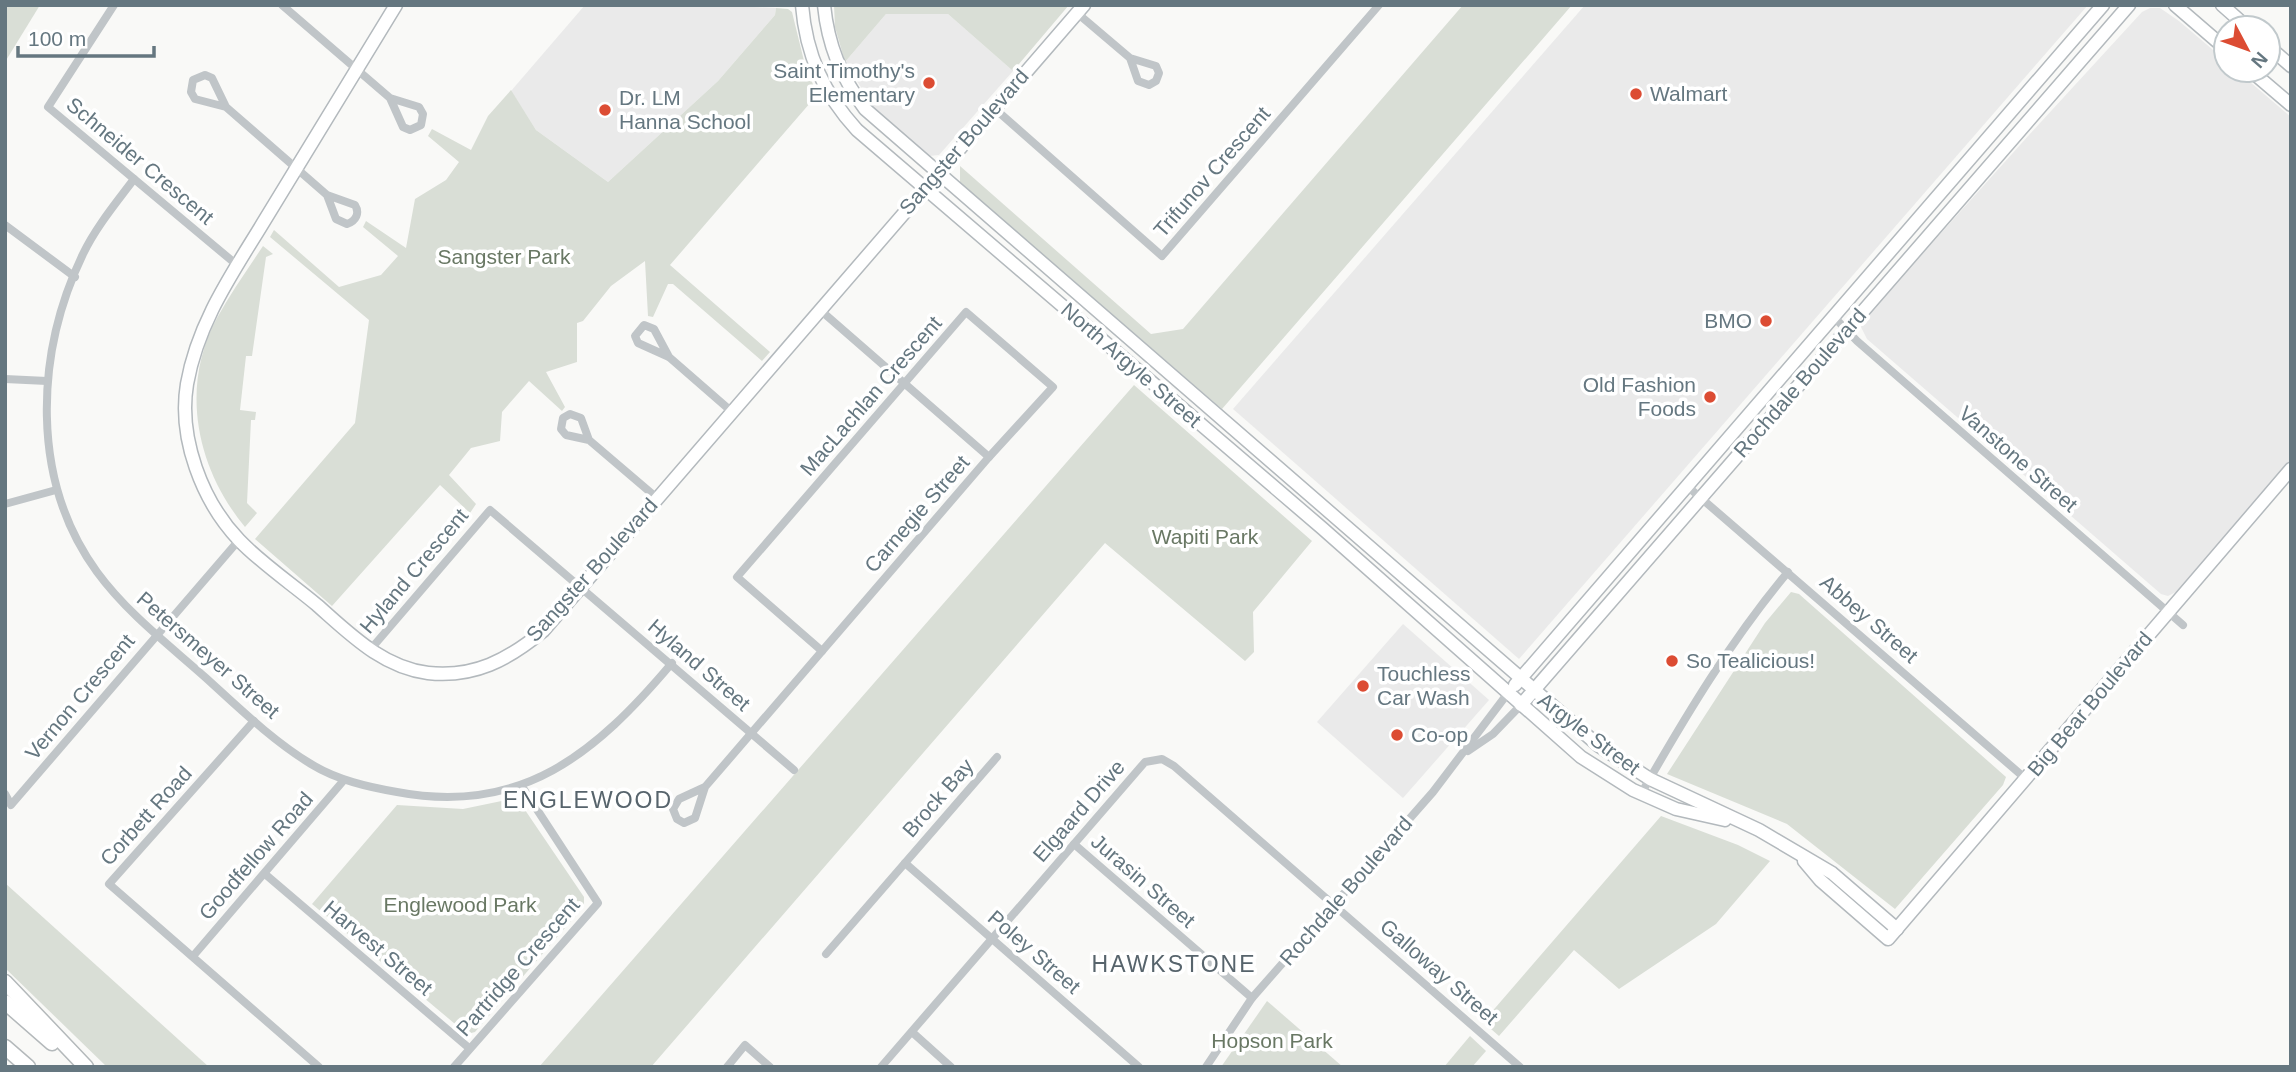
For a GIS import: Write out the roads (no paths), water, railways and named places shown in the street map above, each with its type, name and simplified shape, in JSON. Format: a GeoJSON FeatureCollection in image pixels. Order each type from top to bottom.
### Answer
{"type":"FeatureCollection","features":[{"type":"Feature","properties":{"kind":"highway"},"geometry":{"type":"LineString","coordinates":[[5,982],[86,1067]]}},
{"type":"Feature","properties":{"kind":"highway"},"geometry":{"type":"LineString","coordinates":[[5,1002],[79,1067]]}},
{"type":"Feature","properties":{"kind":"highway"},"geometry":{"type":"LineString","coordinates":[[5,1047],[28,1067]]}},
{"type":"Feature","properties":{"kind":"street","name":"Schneider Crescent"},"geometry":{"type":"LineString","coordinates":[[114,5],[48,107],[237,265]]}},
{"type":"Feature","properties":{"kind":"street"},"geometry":{"type":"LineString","coordinates":[[282,5],[390,98],[419,107],[423,114],[421,125],[414,129],[403,127],[390,98]]}},
{"type":"Feature","properties":{"kind":"street","name":"Sangster Boulevard"},"geometry":{"type":"LineString","coordinates":[[396,5],[205,322],[187,387],[186,419],[198,476],[220,515],[239,540],[370,650],[397,665],[427,673],[474,671],[500,662],[543,631],[924,187],[1081,9]]}},
{"type":"Feature","properties":{"kind":"street","name":"North Argyle Street"},"geometry":{"type":"LineString","coordinates":[[802,5],[812,57],[829,94],[857,130],[1322,528],[1508,693]]}},
{"type":"Feature","properties":{"kind":"street","name":"North Argyle Street"},"geometry":{"type":"LineString","coordinates":[[824,5],[831,45],[850,88],[885,128],[1409,579],[1520,679]]}},
{"type":"Feature","properties":{"kind":"street","name":"Trifunov Crescent"},"geometry":{"type":"LineString","coordinates":[[994,108],[1162,256],[1379,5]]}},
{"type":"Feature","properties":{"kind":"street","name":"Rochdale Boulevard"},"geometry":{"type":"LineString","coordinates":[[1206,1067],[1252,998],[1465,753],[1481,725],[1508,693],[2103,5]]}},
{"type":"Feature","properties":{"kind":"street","name":"Rochdale Boulevard"},"geometry":{"type":"LineString","coordinates":[[1465,753],[1493,734],[1521,705],[2129,5]]}},
{"type":"Feature","properties":{"kind":"street"},"geometry":{"type":"LineString","coordinates":[[2175,5],[2212,37]]}},
{"type":"Feature","properties":{"kind":"street"},"geometry":{"type":"LineString","coordinates":[[1081,9],[1129,58]]}},
{"type":"Feature","properties":{"kind":"street"},"geometry":{"type":"LineString","coordinates":[[226,107],[195,99],[191,92],[193,80],[205,75],[212,78],[226,107],[327,195]]}},
{"type":"Feature","properties":{"kind":"street"},"geometry":{"type":"LineString","coordinates":[[2266,84],[2291,105]]}},
{"type":"Feature","properties":{"kind":"street","name":"Petersmeyer Street"},"geometry":{"type":"LineString","coordinates":[[134,179],[102,222],[82,255],[54,346],[47,381],[49,463],[56,490],[96,570],[123,603],[157,634],[254,721],[311,764],[344,779],[421,797],[468,797],[521,785],[593,746],[631,711],[672,663]]}},
{"type":"Feature","properties":{"kind":"street"},"geometry":{"type":"LineString","coordinates":[[5,225],[75,277]]}},
{"type":"Feature","properties":{"kind":"street","name":"Carnegie Street"},"geometry":{"type":"LineString","coordinates":[[705,787],[989,457],[819,309]]}},
{"type":"Feature","properties":{"kind":"street","name":"MacLachlan Crescent"},"geometry":{"type":"LineString","coordinates":[[822,651],[737,577],[965,312],[1053,387],[989,457]]}},
{"type":"Feature","properties":{"kind":"street","name":"Vanstone Street"},"geometry":{"type":"LineString","coordinates":[[1833,316],[1857,341],[2183,625]]}},
{"type":"Feature","properties":{"kind":"street"},"geometry":{"type":"LineString","coordinates":[[670,357],[654,329],[644,325],[638,329],[635,336],[638,343],[670,357],[731,411]]}},
{"type":"Feature","properties":{"kind":"street"},"geometry":{"type":"LineString","coordinates":[[5,379],[47,381]]}},
{"type":"Feature","properties":{"kind":"street"},"geometry":{"type":"LineString","coordinates":[[589,440],[657,498]]}},
{"type":"Feature","properties":{"kind":"street","name":"Big Bear Boulevard"},"geometry":{"type":"LineString","coordinates":[[1888,939],[2291,469]]}},
{"type":"Feature","properties":{"kind":"street","name":"Abbey Street"},"geometry":{"type":"LineString","coordinates":[[1687,486],[2026,779]]}},
{"type":"Feature","properties":{"kind":"street"},"geometry":{"type":"LineString","coordinates":[[5,504],[56,490]]}},
{"type":"Feature","properties":{"kind":"street","name":"Hyland Crescent"},"geometry":{"type":"LineString","coordinates":[[370,650],[489,510],[580,587]]}},
{"type":"Feature","properties":{"kind":"street","name":"Vernon Crescent"},"geometry":{"type":"LineString","coordinates":[[5,794],[11,805],[239,540]]}},
{"type":"Feature","properties":{"kind":"street"},"geometry":{"type":"LineString","coordinates":[[1641,794],[1690,709],[1743,629],[1788,572]]}},
{"type":"Feature","properties":{"kind":"street","name":"Hyland Street"},"geometry":{"type":"LineString","coordinates":[[580,587],[794,770]]}},
{"type":"Feature","properties":{"kind":"street","name":"Argyle Street"},"geometry":{"type":"LineString","coordinates":[[1520,679],[1599,746],[1650,779],[1759,831],[1832,873],[1897,929]]}},
{"type":"Feature","properties":{"kind":"street","name":"Argyle Street"},"geometry":{"type":"LineString","coordinates":[[1508,693],[1581,757],[1641,794],[1676,809],[1736,821]]}},
{"type":"Feature","properties":{"kind":"street","name":"Corbett Road"},"geometry":{"type":"LineString","coordinates":[[194,955],[109,884],[254,721]]}},
{"type":"Feature","properties":{"kind":"street","name":"Brock Bay"},"geometry":{"type":"LineString","coordinates":[[826,954],[998,757]]}},
{"type":"Feature","properties":{"kind":"street","name":"Elgaard Drive"},"geometry":{"type":"LineString","coordinates":[[881,1067],[1145,762],[1162,759],[1174,766],[1334,904]]}},
{"type":"Feature","properties":{"kind":"street","name":"Goodfellow Road"},"geometry":{"type":"LineString","coordinates":[[194,955],[344,779]]}},
{"type":"Feature","properties":{"kind":"street","name":"Partridge Crescent"},"geometry":{"type":"LineString","coordinates":[[454,1067],[598,903],[521,785]]}},
{"type":"Feature","properties":{"kind":"street"},"geometry":{"type":"LineString","coordinates":[[705,787],[695,818],[688,822],[677,819],[673,813],[676,802],[705,787]]}},
{"type":"Feature","properties":{"kind":"street","name":"Jurasin Street"},"geometry":{"type":"LineString","coordinates":[[1074,844],[1252,998]]}},
{"type":"Feature","properties":{"kind":"street","name":"Argyle Street"},"geometry":{"type":"LineString","coordinates":[[1801,857],[1820,880],[1888,939]]}},
{"type":"Feature","properties":{"kind":"street","name":"Poley Street"},"geometry":{"type":"LineString","coordinates":[[905,863],[1139,1067]]}},
{"type":"Feature","properties":{"kind":"street","name":"Harvest Street"},"geometry":{"type":"LineString","coordinates":[[265,874],[469,1048]]}},
{"type":"Feature","properties":{"kind":"street","name":"Galloway Street"},"geometry":{"type":"LineString","coordinates":[[1334,904],[1520,1067]]}},
{"type":"Feature","properties":{"kind":"street"},"geometry":{"type":"LineString","coordinates":[[194,955],[319,1067]]}},
{"type":"Feature","properties":{"kind":"street"},"geometry":{"type":"LineString","coordinates":[[912,1032],[951,1067]]}},
{"type":"Feature","properties":{"kind":"street"},"geometry":{"type":"LineString","coordinates":[[727,1067],[745,1045],[770,1067]]}},
{"type":"Feature","properties":{"kind":"place","name":"Saint Timothy's Elementary"},"geometry":{"type":"Point","coordinates":[929,83]}},
{"type":"Feature","properties":{"kind":"place","name":"Walmart"},"geometry":{"type":"Point","coordinates":[1636,94]}},
{"type":"Feature","properties":{"kind":"place","name":"Dr. LM Hanna School"},"geometry":{"type":"Point","coordinates":[605,110]}},
{"type":"Feature","properties":{"kind":"place","name":"BMO"},"geometry":{"type":"Point","coordinates":[1766,321]}},
{"type":"Feature","properties":{"kind":"place","name":"Old Fashion Foods"},"geometry":{"type":"Point","coordinates":[1710,397]}},
{"type":"Feature","properties":{"kind":"place","name":"So Tealicious!"},"geometry":{"type":"Point","coordinates":[1672,661]}},
{"type":"Feature","properties":{"kind":"place","name":"Touchless Car Wash"},"geometry":{"type":"Point","coordinates":[1363,686]}},
{"type":"Feature","properties":{"kind":"place","name":"Co-op"},"geometry":{"type":"Point","coordinates":[1397,735]}},
{"type":"Feature","properties":{"kind":"district","name":"ENGLEWOOD"},"geometry":{"type":"Point","coordinates":[588,800]}},
{"type":"Feature","properties":{"kind":"district","name":"HAWKSTONE"},"geometry":{"type":"Point","coordinates":[1174,964]}},
{"type":"Feature","properties":{"kind":"park label","name":"Sangster Park"},"geometry":{"type":"Point","coordinates":[504,257]}},
{"type":"Feature","properties":{"kind":"park label","name":"Wapiti Park"},"geometry":{"type":"Point","coordinates":[1205,537]}},
{"type":"Feature","properties":{"kind":"park label","name":"Englewood Park"},"geometry":{"type":"Point","coordinates":[460,905]}},
{"type":"Feature","properties":{"kind":"park label","name":"Hopson Park"},"geometry":{"type":"Point","coordinates":[1272,1041]}}]}
